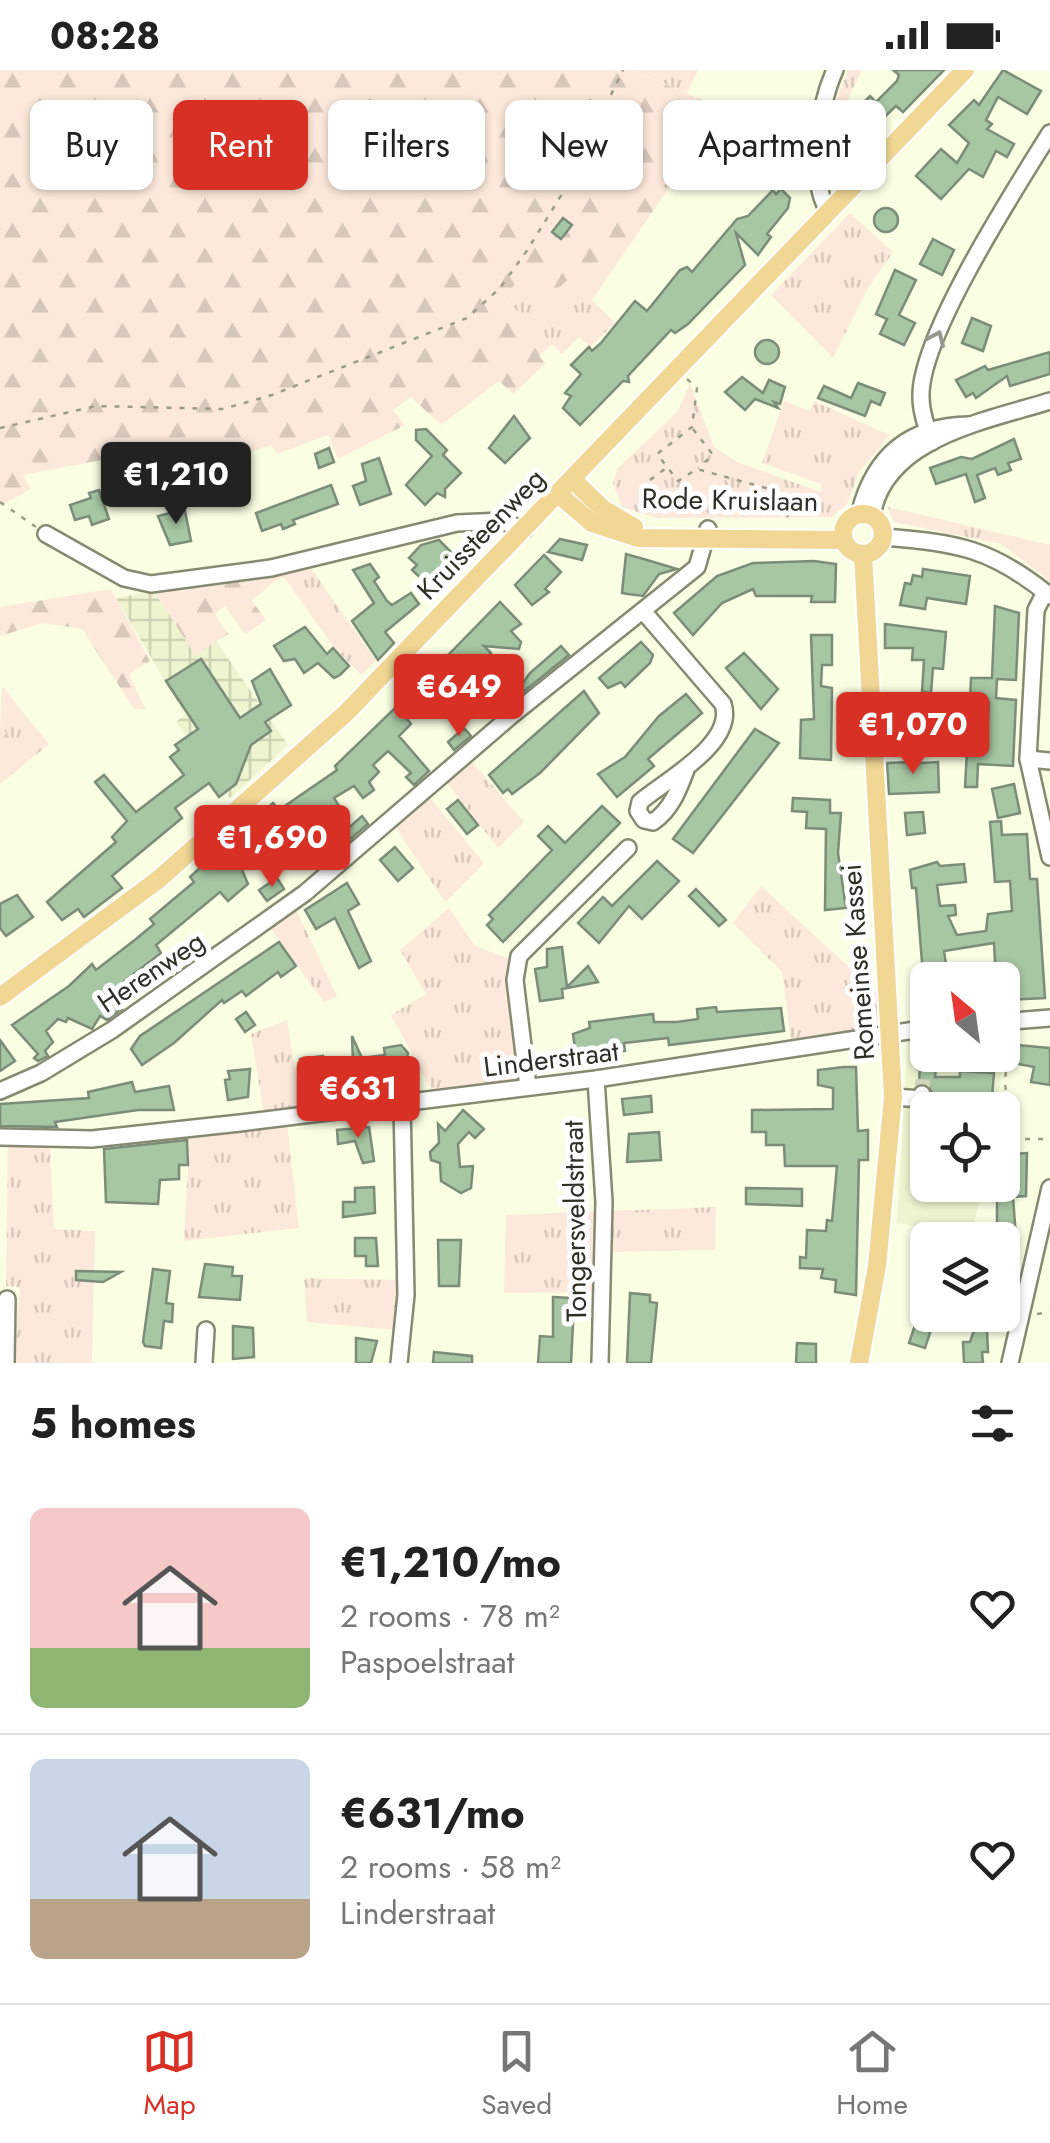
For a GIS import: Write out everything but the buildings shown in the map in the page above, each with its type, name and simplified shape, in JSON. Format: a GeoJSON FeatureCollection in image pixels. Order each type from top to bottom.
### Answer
{"type":"FeatureCollection","features":[{"type":"Feature","properties":{"kind":"main road","name":"Kruissteenweg"},"geometry":{"type":"LineString","coordinates":[[0,997],[76,943],[246,806],[346,713],[965,70]]}},
{"type":"Feature","properties":{"kind":"main road","name":"Rode Kruislaan"},"geometry":{"type":"LineString","coordinates":[[572,479],[618,520],[639,533]]}},
{"type":"Feature","properties":{"kind":"main road","name":"Rode Kruislaan"},"geometry":{"type":"LineString","coordinates":[[558,494],[592,523],[639,533],[708,535],[855,524]]}},
{"type":"Feature","properties":{"kind":"main road","name":"Rode Kruislaan"},"geometry":{"type":"LineString","coordinates":[[708,535],[855,524]]}},
{"type":"Feature","properties":{"kind":"main road"},"geometry":{"type":"LineString","coordinates":[[855,524],[881,525],[883,537],[876,550],[863,554],[848,548],[855,524]]}},
{"type":"Feature","properties":{"kind":"main road","name":"Romeinse Kassei"},"geometry":{"type":"LineString","coordinates":[[863,554],[872,782],[892,1033],[893,1097],[878,1266],[863,1362]]}},
{"type":"Feature","properties":{"kind":"street"},"geometry":{"type":"LineString","coordinates":[[830,212],[820,194],[819,121],[835,70]]}},
{"type":"Feature","properties":{"kind":"street"},"geometry":{"type":"LineString","coordinates":[[930,437],[920,395],[932,350],[995,223],[1050,133]]}},
{"type":"Feature","properties":{"kind":"street"},"geometry":{"type":"LineString","coordinates":[[855,524],[890,470],[930,437],[1050,402]]}},
{"type":"Feature","properties":{"kind":"street"},"geometry":{"type":"LineString","coordinates":[[46,534],[124,578],[152,584],[271,568],[457,523],[502,521],[524,530]]}},
{"type":"Feature","properties":{"kind":"street","name":"Herenweg"},"geometry":{"type":"LineString","coordinates":[[0,1091],[55,1064],[203,969],[305,893],[501,725],[697,567],[708,535]]}},
{"type":"Feature","properties":{"kind":"street"},"geometry":{"type":"LineString","coordinates":[[883,537],[978,550],[1011,564],[1048,594],[1036,610],[1028,759],[1050,857]]}},
{"type":"Feature","properties":{"kind":"street"},"geometry":{"type":"LineString","coordinates":[[643,611],[723,704],[727,717],[722,730],[686,770]]}},
{"type":"Feature","properties":{"kind":"street"},"geometry":{"type":"LineString","coordinates":[[1028,759],[1050,760]]}},
{"type":"Feature","properties":{"kind":"street"},"geometry":{"type":"LineString","coordinates":[[528,1087],[515,980],[520,956],[628,848]]}},
{"type":"Feature","properties":{"kind":"street"},"geometry":{"type":"LineString","coordinates":[[1020,1020],[1050,1018]]}},
{"type":"Feature","properties":{"kind":"street","name":"Linderstraat"},"geometry":{"type":"LineString","coordinates":[[0,1136],[92,1139],[402,1104],[596,1079],[910,1030]]}},
{"type":"Feature","properties":{"kind":"street","name":"Tongersveldstraat"},"geometry":{"type":"LineString","coordinates":[[596,1079],[604,1202],[600,1363]]}},
{"type":"Feature","properties":{"kind":"street"},"geometry":{"type":"LineString","coordinates":[[893,1097],[910,1096]]}},
{"type":"Feature","properties":{"kind":"street"},"geometry":{"type":"LineString","coordinates":[[399,1363],[406,1295],[402,1104]]}},
{"type":"Feature","properties":{"kind":"street"},"geometry":{"type":"LineString","coordinates":[[1010,1363],[1050,1188]]}},
{"type":"Feature","properties":{"kind":"street"},"geometry":{"type":"LineString","coordinates":[[6,1363],[7,1299]]}},
{"type":"Feature","properties":{"kind":"street"},"geometry":{"type":"LineString","coordinates":[[204,1363],[206,1330]]}},
{"type":"Feature","properties":{"kind":"path"},"geometry":{"type":"LineString","coordinates":[[0,428],[96,406],[223,410],[272,395],[467,318],[500,288],[526,252],[566,186],[623,70]]}},
{"type":"Feature","properties":{"kind":"path"},"geometry":{"type":"LineString","coordinates":[[678,371],[696,388],[692,427],[712,455],[678,481],[658,454],[692,427]]}},
{"type":"Feature","properties":{"kind":"path"},"geometry":{"type":"LineString","coordinates":[[650,480],[667,467]]}},
{"type":"Feature","properties":{"kind":"path"},"geometry":{"type":"LineString","coordinates":[[697,468],[773,490],[788,508],[787,529]]}},
{"type":"Feature","properties":{"kind":"path"},"geometry":{"type":"LineString","coordinates":[[0,502],[46,534]]}},
{"type":"Feature","properties":{"kind":"path"},"geometry":{"type":"LineString","coordinates":[[1004,1072],[1003,1086],[1014,1113],[1016,1139],[1050,1140]]}},
{"type":"Feature","properties":{"kind":"shaded area"},"geometry":{"type":"Polygon","coordinates":[[[154,591],[195,654],[216,641],[288,745],[230,798],[176,722],[185,715],[116,598],[154,591]]]}},
{"type":"Feature","properties":{"kind":"shaded area"},"geometry":{"type":"Polygon","coordinates":[[[908,1038],[910,1072],[1002,1072],[998,1092],[910,1092],[910,1202],[979,1202],[975,1222],[897,1223],[908,1038]]]}},
{"type":"Feature","properties":{"kind":"green space"},"geometry":{"type":"Polygon","coordinates":[[[0,70],[632,70],[702,100],[663,100],[663,190],[667,190],[592,300],[570,278],[542,302],[519,279],[504,298],[552,344],[539,356],[546,363],[513,394],[499,381],[441,425],[411,397],[393,410],[405,425],[338,459],[328,435],[277,454],[271,445],[208,464],[218,501],[196,503],[191,482],[134,494],[123,456],[23,475],[31,489],[0,506],[0,70]]]}},
{"type":"Feature","properties":{"kind":"green space"},"geometry":{"type":"Polygon","coordinates":[[[632,70],[698,70],[687,93],[632,70]]]}},
{"type":"Feature","properties":{"kind":"green space"},"geometry":{"type":"Polygon","coordinates":[[[848,70],[862,70],[848,100],[837,100],[848,70]]]}},
{"type":"Feature","properties":{"kind":"green space"},"geometry":{"type":"Polygon","coordinates":[[[850,213],[893,252],[868,288],[833,358],[771,295],[850,213]]]}},
{"type":"Feature","properties":{"kind":"green space"},"geometry":{"type":"Polygon","coordinates":[[[570,278],[615,323],[590,347],[579,337],[562,354],[504,298],[519,279],[570,278]]]}},
{"type":"Feature","properties":{"kind":"green space"},"geometry":{"type":"Polygon","coordinates":[[[690,383],[714,447],[737,462],[821,492],[821,484],[762,463],[784,401],[810,411],[814,401],[890,435],[859,472],[847,504],[832,517],[657,518],[622,507],[613,483],[617,469],[678,411],[690,383]]]}},
{"type":"Feature","properties":{"kind":"green space"},"geometry":{"type":"Polygon","coordinates":[[[888,507],[1050,545],[1050,581],[1001,544],[894,522],[888,507]]]}},
{"type":"Feature","properties":{"kind":"green space"},"geometry":{"type":"Polygon","coordinates":[[[308,564],[376,661],[361,675],[333,646],[284,577],[274,582],[268,572],[308,564]]]}},
{"type":"Feature","properties":{"kind":"green space"},"geometry":{"type":"Polygon","coordinates":[[[268,572],[274,582],[252,601],[266,620],[245,634],[225,606],[215,614],[228,634],[195,655],[154,591],[268,572]]]}},
{"type":"Feature","properties":{"kind":"green space"},"geometry":{"type":"Polygon","coordinates":[[[111,589],[150,661],[129,674],[145,709],[134,709],[82,629],[43,623],[0,636],[0,607],[111,589]]]}},
{"type":"Feature","properties":{"kind":"green space"},"geometry":{"type":"Polygon","coordinates":[[[2,686],[39,732],[19,749],[0,726],[2,686]]]}},
{"type":"Feature","properties":{"kind":"green space"},"geometry":{"type":"Polygon","coordinates":[[[0,726],[19,749],[39,732],[49,744],[0,784],[0,726]]]}},
{"type":"Feature","properties":{"kind":"green space"},"geometry":{"type":"Polygon","coordinates":[[[469,758],[524,822],[498,848],[444,779],[469,758]]]}},
{"type":"Feature","properties":{"kind":"green space"},"geometry":{"type":"Polygon","coordinates":[[[427,794],[484,863],[445,902],[393,824],[427,794]]]}},
{"type":"Feature","properties":{"kind":"green space"},"geometry":{"type":"Polygon","coordinates":[[[761,886],[877,993],[878,1021],[874,1030],[792,1048],[782,972],[733,923],[761,886]]]}},
{"type":"Feature","properties":{"kind":"green space"},"geometry":{"type":"Polygon","coordinates":[[[294,905],[337,996],[324,1002],[268,925],[294,905]]]}},
{"type":"Feature","properties":{"kind":"green space"},"geometry":{"type":"Polygon","coordinates":[[[449,908],[475,946],[510,959],[520,1070],[511,1084],[433,1093],[391,1015],[426,994],[400,950],[449,908]]]}},
{"type":"Feature","properties":{"kind":"green space"},"geometry":{"type":"Polygon","coordinates":[[[287,1020],[302,1110],[264,1115],[251,1034],[287,1020]]]}},
{"type":"Feature","properties":{"kind":"green space"},"geometry":{"type":"Polygon","coordinates":[[[287,1124],[299,1228],[184,1241],[190,1131],[287,1124]]]}},
{"type":"Feature","properties":{"kind":"green space"},"geometry":{"type":"Polygon","coordinates":[[[8,1142],[50,1148],[54,1229],[95,1231],[92,1363],[12,1363],[20,1287],[6,1286],[8,1142]]]}},
{"type":"Feature","properties":{"kind":"green space"},"geometry":{"type":"Polygon","coordinates":[[[716,1207],[715,1250],[612,1252],[611,1211],[716,1207]]]}},
{"type":"Feature","properties":{"kind":"green space"},"geometry":{"type":"Polygon","coordinates":[[[597,1211],[599,1292],[504,1293],[506,1215],[597,1211]]]}},
{"type":"Feature","properties":{"kind":"green space"},"geometry":{"type":"Polygon","coordinates":[[[304,1278],[400,1280],[397,1330],[307,1322],[304,1278]]]}},
{"type":"Feature","properties":{"kind":"tunnel"},"geometry":{"type":"LineString","coordinates":[[922,1092],[923,1072]]}}]}
